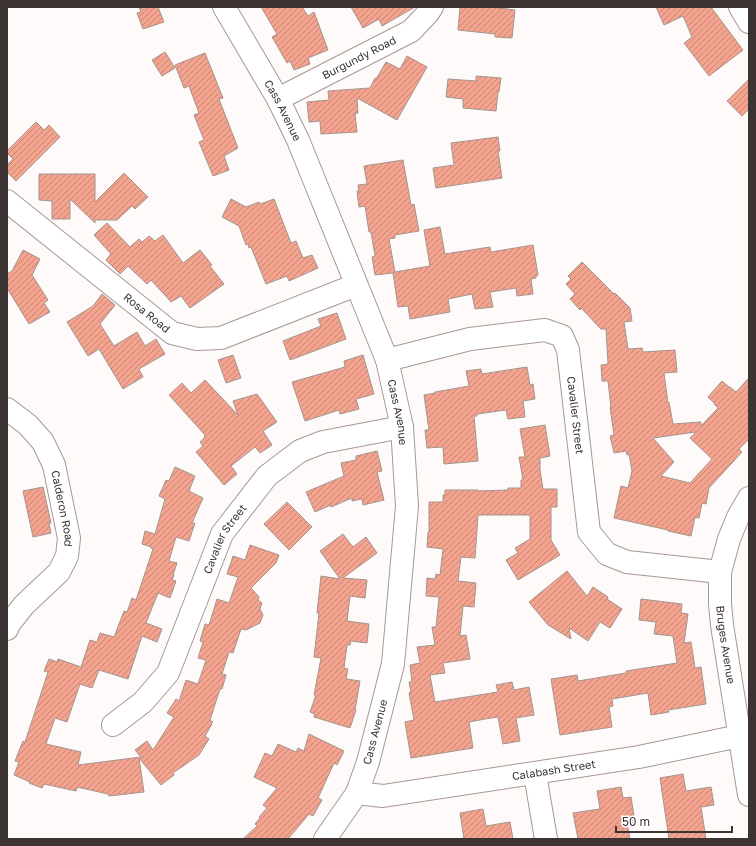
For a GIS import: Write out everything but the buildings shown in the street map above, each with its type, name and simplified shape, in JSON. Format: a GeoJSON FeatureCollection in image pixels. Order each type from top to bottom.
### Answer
{"type":"FeatureCollection","features":[{"type":"Feature","properties":{"kind":"street","name":"Cass Avenue"},"geometry":{"type":"LineString","coordinates":[[224,7],[278,99],[298,140],[386,360],[402,427],[407,506],[393,664],[368,762],[357,792],[325,839]]}},
{"type":"Feature","properties":{"kind":"street","name":"Burgundy Road"},"geometry":{"type":"LineString","coordinates":[[278,99],[411,31],[432,7]]}},
{"type":"Feature","properties":{"kind":"street"},"geometry":{"type":"LineString","coordinates":[[740,7],[749,22]]}},
{"type":"Feature","properties":{"kind":"street","name":"Rosa Road"},"geometry":{"type":"LineString","coordinates":[[7,201],[172,333],[197,339],[221,338],[356,284]]}},
{"type":"Feature","properties":{"kind":"street","name":"Cavalier Street"},"geometry":{"type":"LineString","coordinates":[[386,360],[470,339],[545,330],[562,336],[568,350],[589,532],[607,554],[627,562],[720,572]]}},
{"type":"Feature","properties":{"kind":"street","name":"Calderon Road"},"geometry":{"type":"LineString","coordinates":[[7,409],[28,426],[43,442],[54,465],[70,538],[67,556],[59,572],[24,605],[9,624],[7,629]]}},
{"type":"Feature","properties":{"kind":"street","name":"Cavalier Street"},"geometry":{"type":"LineString","coordinates":[[113,725],[143,702],[168,673],[222,534],[267,476],[300,451],[323,442],[402,427]]}},
{"type":"Feature","properties":{"kind":"street","name":"Bruges Avenue"},"geometry":{"type":"LineString","coordinates":[[749,498],[738,517],[729,539],[720,572],[720,604],[722,625],[744,735],[749,795]]}},
{"type":"Feature","properties":{"kind":"street","name":"Calabash Street"},"geometry":{"type":"LineString","coordinates":[[357,792],[383,796],[535,774],[639,757],[744,735]]}},
{"type":"Feature","properties":{"kind":"street"},"geometry":{"type":"LineString","coordinates":[[535,774],[546,839]]}}]}
